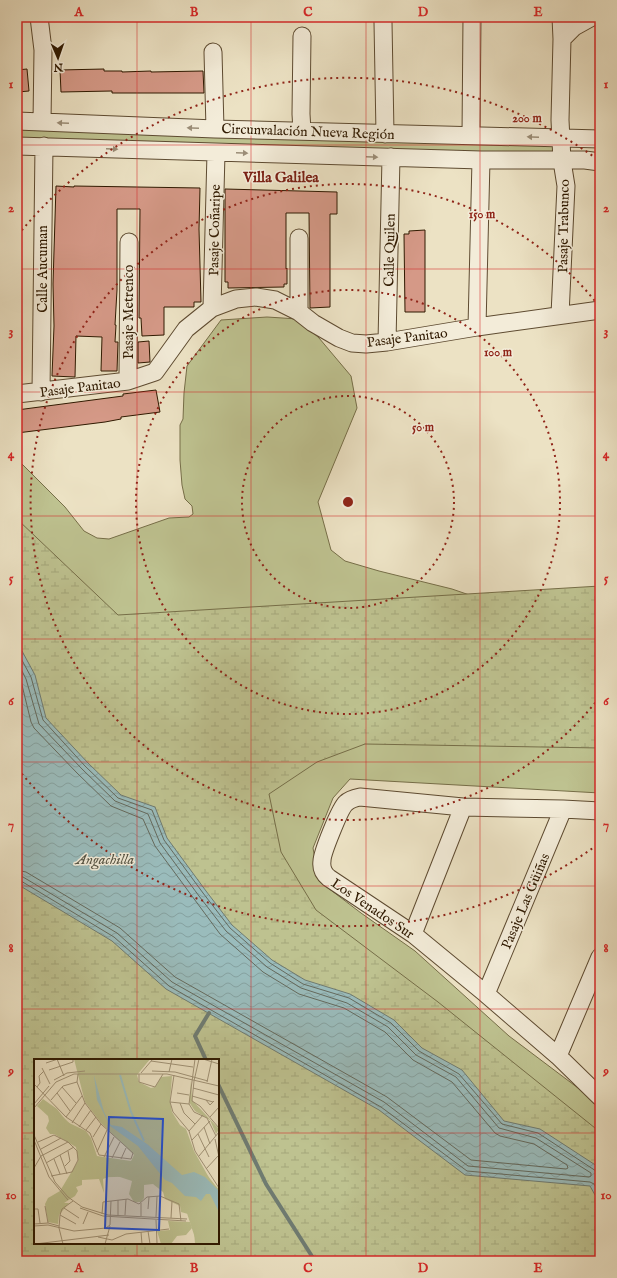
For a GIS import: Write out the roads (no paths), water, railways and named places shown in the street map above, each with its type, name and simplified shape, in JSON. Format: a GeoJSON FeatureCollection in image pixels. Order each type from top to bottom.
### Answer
{"type":"FeatureCollection","features":[{"type":"Feature","properties":{"kind":"street"},"geometry":{"type":"LineString","coordinates":[[38,17],[43,50],[42,122]]}},
{"type":"Feature","properties":{"kind":"street"},"geometry":{"type":"LineString","coordinates":[[471,135],[472,17]]}},
{"type":"Feature","properties":{"kind":"street"},"geometry":{"type":"LineString","coordinates":[[567,22],[592,17]]}},
{"type":"Feature","properties":{"kind":"street"},"geometry":{"type":"LineString","coordinates":[[383,22],[385,134]]}},
{"type":"Feature","properties":{"kind":"street","name":"Pasaje Trabunco"},"geometry":{"type":"LineString","coordinates":[[560,315],[566,186],[562,161],[561,138],[562,39],[567,22]]}},
{"type":"Feature","properties":{"kind":"street"},"geometry":{"type":"LineString","coordinates":[[302,36],[302,131]]}},
{"type":"Feature","properties":{"kind":"street"},"geometry":{"type":"LineString","coordinates":[[214,52],[215,129]]}},
{"type":"Feature","properties":{"kind":"street","name":"Circunvalación Nueva Región"},"geometry":{"type":"LineString","coordinates":[[17,121],[215,129],[600,139]]}},
{"type":"Feature","properties":{"kind":"street","name":"Circunvalación Nueva Región"},"geometry":{"type":"LineString","coordinates":[[17,146],[481,160],[585,160],[600,162]]}},
{"type":"Feature","properties":{"kind":"street","name":"Calle Aucuman"},"geometry":{"type":"LineString","coordinates":[[42,392],[44,146]]}},
{"type":"Feature","properties":{"kind":"street","name":"Pasaje Coñaripe"},"geometry":{"type":"LineString","coordinates":[[212,308],[216,153]]}},
{"type":"Feature","properties":{"kind":"street","name":"Calle Quilen"},"geometry":{"type":"LineString","coordinates":[[387,342],[391,157]]}},
{"type":"Feature","properties":{"kind":"street"},"geometry":{"type":"LineString","coordinates":[[477,327],[481,160]]}},
{"type":"Feature","properties":{"kind":"street"},"geometry":{"type":"LineString","coordinates":[[299,238],[299,312]]}},
{"type":"Feature","properties":{"kind":"street","name":"Pasaje Metrenco"},"geometry":{"type":"LineString","coordinates":[[128,381],[129,242]]}},
{"type":"Feature","properties":{"kind":"street","name":"Pasaje Panitao"},"geometry":{"type":"LineString","coordinates":[[17,394],[128,381],[155,372],[186,329],[212,308],[236,299],[256,297],[275,300],[299,312],[313,323],[339,338],[352,343],[366,344],[600,310]]}},
{"type":"Feature","properties":{"kind":"street","name":"Los Venados Sur"},"geometry":{"type":"LineString","coordinates":[[600,811],[463,807],[360,798],[350,800],[342,806],[322,860],[324,871],[329,878],[413,934],[558,1056],[600,1097]]}},
{"type":"Feature","properties":{"kind":"street"},"geometry":{"type":"LineString","coordinates":[[413,934],[463,807]]}},
{"type":"Feature","properties":{"kind":"street","name":"Pasaje Las Güiñas"},"geometry":{"type":"LineString","coordinates":[[486,994],[564,809]]}},
{"type":"Feature","properties":{"kind":"street"},"geometry":{"type":"LineString","coordinates":[[558,1056],[600,957]]}},
{"type":"Feature","properties":{"kind":"water","name":"Angachilla"},"geometry":{"type":"Polygon","coordinates":[[[17,645],[22,651],[35,675],[46,718],[88,763],[121,795],[155,807],[167,838],[232,925],[272,960],[305,980],[350,994],[394,1020],[422,1048],[462,1070],[504,1121],[540,1129],[600,1168],[600,1204],[590,1186],[465,1175],[379,1110],[166,989],[112,941],[17,884],[17,645]]]}},
{"type":"Feature","properties":{"kind":"waterway"},"geometry":{"type":"LineString","coordinates":[[206,1059],[195,1036],[209,1013]]}},
{"type":"Feature","properties":{"kind":"waterway"},"geometry":{"type":"LineString","coordinates":[[219,1086],[266,1184],[315,1261]]}},
{"type":"Feature","properties":{"kind":"district","name":"Villa Galilea"},"geometry":{"type":"Point","coordinates":[281,177]}}]}
